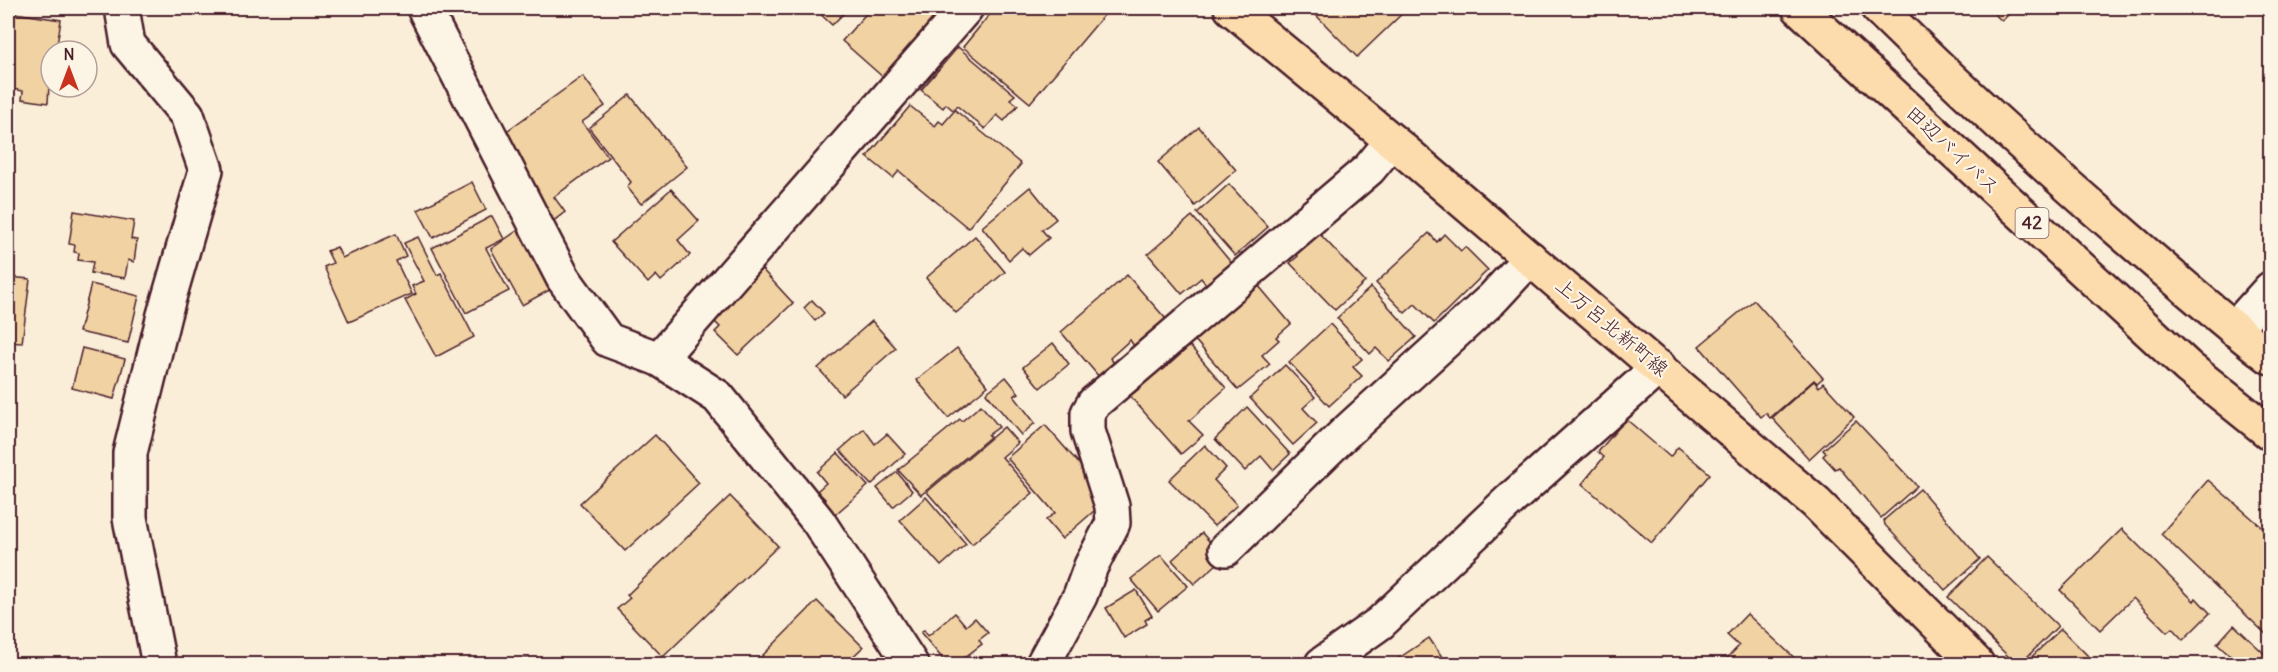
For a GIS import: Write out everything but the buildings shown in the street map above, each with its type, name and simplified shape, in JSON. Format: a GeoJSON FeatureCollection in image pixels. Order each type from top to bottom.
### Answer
{"type":"FeatureCollection","features":[{"type":"Feature","properties":{"kind":"main road","name":"上万呂北新町線"},"geometry":{"type":"LineString","coordinates":[[1230,8],[1392,141],[1816,503],[1977,664]]}},
{"type":"Feature","properties":{"kind":"main road","name":"田辺バイパス"},"geometry":{"type":"LineString","coordinates":[[1799,8],[2189,368],[2271,434]]}},
{"type":"Feature","properties":{"kind":"main road","name":"42"},"geometry":{"type":"LineString","coordinates":[[1878,8],[1944,74],[2065,184],[2234,329],[2271,357]]}},
{"type":"Feature","properties":{"kind":"street"},"geometry":{"type":"LineString","coordinates":[[122,8],[128,44],[187,115],[206,170],[164,315],[130,453],[130,518],[159,664]]}},
{"type":"Feature","properties":{"kind":"street"},"geometry":{"type":"LineString","coordinates":[[424,8],[563,278],[608,340],[659,358],[718,397],[818,521],[911,664]]}},
{"type":"Feature","properties":{"kind":"street"},"geometry":{"type":"LineString","coordinates":[[659,358],[966,8]]}},
{"type":"Feature","properties":{"kind":"street"},"geometry":{"type":"LineString","coordinates":[[1042,664],[1080,596],[1091,566],[1113,523],[1112,506],[1088,431],[1088,413],[1094,403],[1369,169],[1392,141]]}},
{"type":"Feature","properties":{"kind":"street"},"geometry":{"type":"LineString","coordinates":[[1226,549],[1344,434],[1493,298],[1530,258]]}},
{"type":"Feature","properties":{"kind":"street"},"geometry":{"type":"LineString","coordinates":[[2234,329],[2271,289]]}},
{"type":"Feature","properties":{"kind":"street"},"geometry":{"type":"LineString","coordinates":[[1322,664],[1380,623],[1510,500],[1659,367]]}}]}
